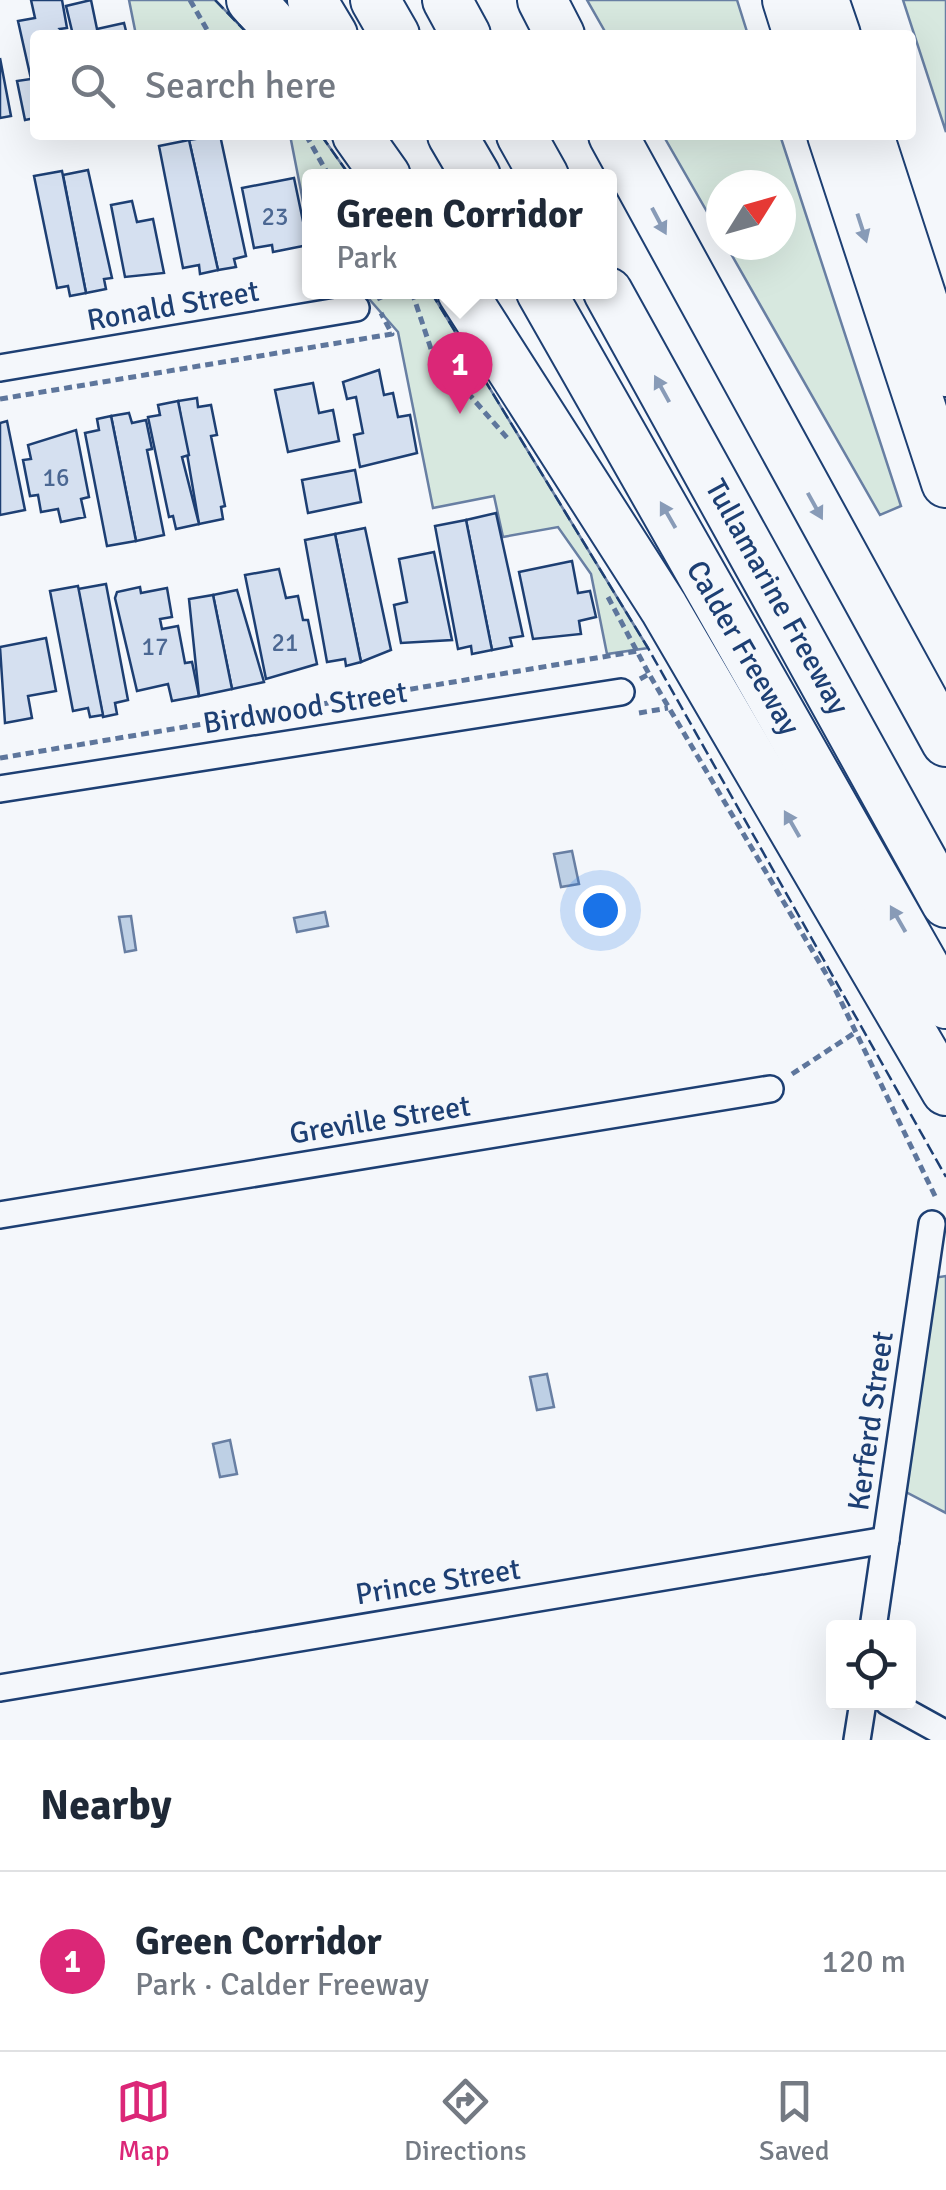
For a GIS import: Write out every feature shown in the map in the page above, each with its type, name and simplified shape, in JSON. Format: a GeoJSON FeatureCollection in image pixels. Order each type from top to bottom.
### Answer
{"type":"FeatureCollection","features":[{"type":"Feature","properties":{"kind":"highway"},"geometry":{"type":"LineString","coordinates":[[252,0],[278,30]]}},
{"type":"Feature","properties":{"kind":"highway"},"geometry":{"type":"LineString","coordinates":[[312,0],[331,30]]}},
{"type":"Feature","properties":{"kind":"highway"},"geometry":{"type":"LineString","coordinates":[[375,0],[392,30]]}},
{"type":"Feature","properties":{"kind":"highway"},"geometry":{"type":"LineString","coordinates":[[446,0],[463,30]]}},
{"type":"Feature","properties":{"kind":"highway"},"geometry":{"type":"LineString","coordinates":[[542,0],[557,30]]}},
{"type":"Feature","properties":{"kind":"highway"},"geometry":{"type":"LineString","coordinates":[[787,0],[796,30]]}},
{"type":"Feature","properties":{"kind":"highway"},"geometry":{"type":"LineString","coordinates":[[824,0],[834,30]]}},
{"type":"Feature","properties":{"kind":"highway"},"geometry":{"type":"LineString","coordinates":[[858,0],[868,30]]}},
{"type":"Feature","properties":{"kind":"highway"},"geometry":{"type":"LineString","coordinates":[[361,140],[381,169]]}},
{"type":"Feature","properties":{"kind":"highway"},"geometry":{"type":"LineString","coordinates":[[395,140],[412,169]]}},
{"type":"Feature","properties":{"kind":"highway"},"geometry":{"type":"LineString","coordinates":[[455,140],[472,169]]}},
{"type":"Feature","properties":{"kind":"highway"},"geometry":{"type":"LineString","coordinates":[[524,140],[540,169]]}},
{"type":"Feature","properties":{"kind":"highway"},"geometry":{"type":"LineString","coordinates":[[616,140],[946,742]]}},
{"type":"Feature","properties":{"kind":"highway"},"geometry":{"type":"LineString","coordinates":[[834,140],[946,484]]}},
{"type":"Feature","properties":{"kind":"highway"},"geometry":{"type":"LineString","coordinates":[[871,140],[946,372]]}},
{"type":"Feature","properties":{"kind":"highway"},"geometry":{"type":"LineString","coordinates":[[905,140],[946,263]]}},
{"type":"Feature","properties":{"kind":"highway"},"geometry":{"type":"LineString","coordinates":[[467,299],[574,462],[739,733],[946,1090]]}},
{"type":"Feature","properties":{"kind":"highway"},"geometry":{"type":"LineString","coordinates":[[484,299],[574,462]]}},
{"type":"Feature","properties":{"kind":"highway","name":"Calder Freeway"},"geometry":{"type":"LineString","coordinates":[[545,299],[946,1004]]}},
{"type":"Feature","properties":{"kind":"highway","name":"Tullamarine Freeway"},"geometry":{"type":"LineString","coordinates":[[612,299],[946,903]]}},
{"type":"Feature","properties":{"kind":"street","name":"Ronald Street"},"geometry":{"type":"LineString","coordinates":[[0,368],[356,308]]}},
{"type":"Feature","properties":{"kind":"street","name":"Birdwood Street"},"geometry":{"type":"LineString","coordinates":[[0,789],[621,692]]}},
{"type":"Feature","properties":{"kind":"street","name":"Greville Street"},"geometry":{"type":"LineString","coordinates":[[0,1215],[770,1088]]}},
{"type":"Feature","properties":{"kind":"street","name":"Kerferd Street"},"geometry":{"type":"LineString","coordinates":[[875,1620],[932,1224]]}},
{"type":"Feature","properties":{"kind":"street","name":"Prince Street"},"geometry":{"type":"LineString","coordinates":[[0,1688],[886,1540]]}},
{"type":"Feature","properties":{"kind":"street"},"geometry":{"type":"LineString","coordinates":[[857,1740],[861,1710]]}},
{"type":"Feature","properties":{"kind":"street"},"geometry":{"type":"LineString","coordinates":[[902,1710],[946,1734]]}},
{"type":"Feature","properties":{"kind":"path"},"geometry":{"type":"LineString","coordinates":[[190,0],[207,30]]}},
{"type":"Feature","properties":{"kind":"path"},"geometry":{"type":"LineString","coordinates":[[309,140],[325,169]]}},
{"type":"Feature","properties":{"kind":"path"},"geometry":{"type":"LineString","coordinates":[[414,299],[432,352],[514,446]]}},
{"type":"Feature","properties":{"kind":"path"},"geometry":{"type":"LineString","coordinates":[[605,591],[856,1032],[936,1194],[932,1224]]}},
{"type":"Feature","properties":{"kind":"path"},"geometry":{"type":"LineString","coordinates":[[0,758],[638,652]]}},
{"type":"Feature","properties":{"kind":"path"},"geometry":{"type":"LineString","coordinates":[[621,692],[649,674]]}},
{"type":"Feature","properties":{"kind":"path"},"geometry":{"type":"LineString","coordinates":[[770,1088],[856,1032]]}},
{"type":"Feature","properties":{"kind":"shaded area"},"geometry":{"type":"Polygon","coordinates":[[[129,0],[215,0],[244,30],[135,30],[129,0]]]}},
{"type":"Feature","properties":{"kind":"shaded area"},"geometry":{"type":"Polygon","coordinates":[[[587,0],[737,0],[746,30],[604,30],[587,0]]]}},
{"type":"Feature","properties":{"kind":"shaded area"},"geometry":{"type":"Polygon","coordinates":[[[903,0],[946,0],[946,132],[916,30],[903,0]]]}},
{"type":"Feature","properties":{"kind":"shaded area"},"geometry":{"type":"Polygon","coordinates":[[[291,140],[325,140],[345,169],[302,169],[302,196],[291,140]]]}},
{"type":"Feature","properties":{"kind":"shaded area"},"geometry":{"type":"Polygon","coordinates":[[[666,140],[782,140],[791,170],[706,170],[706,210],[666,140]]]}},
{"type":"Feature","properties":{"kind":"shaded area"},"geometry":{"type":"Polygon","coordinates":[[[796,184],[901,506],[880,515],[735,260],[796,260],[796,184]]]}},
{"type":"Feature","properties":{"kind":"shaded area"},"geometry":{"type":"Polygon","coordinates":[[[369,299],[435,299],[648,648],[607,654],[591,574],[558,527],[503,537],[494,496],[433,508],[398,332],[369,299]]]}},
{"type":"Feature","properties":{"kind":"shaded area"},"geometry":{"type":"Polygon","coordinates":[[[946,1276],[946,1513],[906,1492],[933,1278],[946,1276]]]}},
{"type":"Feature","properties":{"kind":"water"},"geometry":{"type":"Polygon","coordinates":[[[572,851],[579,884],[561,887],[554,854],[572,851]]]}},
{"type":"Feature","properties":{"kind":"water"},"geometry":{"type":"Polygon","coordinates":[[[325,912],[328,926],[297,932],[294,918],[325,912]]]}},
{"type":"Feature","properties":{"kind":"water"},"geometry":{"type":"Polygon","coordinates":[[[131,916],[136,950],[125,952],[119,917],[131,916]]]}},
{"type":"Feature","properties":{"kind":"water"},"geometry":{"type":"Polygon","coordinates":[[[547,1374],[554,1407],[537,1410],[530,1377],[547,1374]]]}},
{"type":"Feature","properties":{"kind":"water"},"geometry":{"type":"Polygon","coordinates":[[[230,1440],[237,1474],[220,1477],[213,1444],[230,1440]]]}},
{"type":"Feature","properties":{"kind":"building"},"geometry":{"type":"Polygon","coordinates":[[[31,0],[62,0],[67,28],[30,30],[30,75],[18,21],[35,18],[31,0]]]}},
{"type":"Feature","properties":{"kind":"building"},"geometry":{"type":"Polygon","coordinates":[[[91,0],[97,29],[124,23],[126,30],[72,30],[66,6],[91,0]]]}},
{"type":"Feature","properties":{"kind":"building"},"geometry":{"type":"Polygon","coordinates":[[[0,58],[11,116],[0,118],[0,58]]]}},
{"type":"Feature","properties":{"kind":"building"},"geometry":{"type":"Polygon","coordinates":[[[30,79],[30,119],[25,120],[17,81],[30,79]]]}},
{"type":"Feature","properties":{"kind":"building"},"geometry":{"type":"Polygon","coordinates":[[[189,140],[221,140],[246,256],[234,259],[236,267],[218,270],[189,140]]]}},
{"type":"Feature","properties":{"kind":"building"},"geometry":{"type":"Polygon","coordinates":[[[189,140],[218,270],[200,274],[199,265],[183,268],[159,146],[189,140]]]}},
{"type":"Feature","properties":{"kind":"building"},"geometry":{"type":"Polygon","coordinates":[[[88,170],[112,278],[104,279],[106,289],[86,293],[63,175],[88,170]]]}},
{"type":"Feature","properties":{"kind":"building"},"geometry":{"type":"Polygon","coordinates":[[[62,171],[86,293],[70,296],[68,286],[57,288],[34,176],[62,171]]]}},
{"type":"Feature","properties":{"kind":"building"},"geometry":{"type":"Polygon","coordinates":[[[294,178],[302,216],[302,246],[273,252],[272,245],[254,248],[242,188],[294,178]]]}},
{"type":"Feature","properties":{"kind":"building"},"geometry":{"type":"Polygon","coordinates":[[[132,201],[137,222],[153,219],[164,273],[125,277],[111,205],[132,201]]]}},
{"type":"Feature","properties":{"kind":"building"},"geometry":{"type":"Polygon","coordinates":[[[379,370],[384,395],[393,393],[398,417],[410,415],[417,453],[360,467],[354,435],[363,433],[356,397],[347,399],[343,382],[379,370]]]}},
{"type":"Feature","properties":{"kind":"building"},"geometry":{"type":"Polygon","coordinates":[[[313,383],[319,413],[333,410],[339,441],[288,452],[275,390],[313,383]]]}},
{"type":"Feature","properties":{"kind":"building"},"geometry":{"type":"Polygon","coordinates":[[[197,398],[198,407],[211,405],[217,435],[211,436],[225,506],[221,507],[223,519],[199,524],[178,401],[197,398]]]}},
{"type":"Feature","properties":{"kind":"building"},"geometry":{"type":"Polygon","coordinates":[[[178,401],[189,455],[182,457],[199,524],[176,529],[173,516],[169,517],[148,417],[160,415],[158,405],[178,401]]]}},
{"type":"Feature","properties":{"kind":"building"},"geometry":{"type":"Polygon","coordinates":[[[129,413],[132,423],[146,420],[152,449],[147,450],[164,535],[136,541],[111,416],[129,413]]]}},
{"type":"Feature","properties":{"kind":"building"},"geometry":{"type":"Polygon","coordinates":[[[111,416],[136,541],[107,546],[85,433],[99,430],[97,419],[111,416]]]}},
{"type":"Feature","properties":{"kind":"building"},"geometry":{"type":"Polygon","coordinates":[[[7,421],[25,510],[0,515],[0,423],[7,421]]]}},
{"type":"Feature","properties":{"kind":"building"},"geometry":{"type":"Polygon","coordinates":[[[76,430],[89,497],[81,499],[85,517],[61,522],[58,509],[41,512],[38,495],[30,496],[23,460],[31,459],[28,445],[76,430]]]}},
{"type":"Feature","properties":{"kind":"building"},"geometry":{"type":"Polygon","coordinates":[[[355,470],[361,502],[308,513],[302,480],[355,470]]]}},
{"type":"Feature","properties":{"kind":"building"},"geometry":{"type":"Polygon","coordinates":[[[496,513],[523,636],[510,638],[512,646],[492,650],[466,520],[496,513]]]}},
{"type":"Feature","properties":{"kind":"building"},"geometry":{"type":"Polygon","coordinates":[[[466,520],[492,650],[472,654],[471,646],[458,649],[435,526],[466,520]]]}},
{"type":"Feature","properties":{"kind":"building"},"geometry":{"type":"Polygon","coordinates":[[[365,528],[391,650],[361,662],[335,534],[365,528]]]}},
{"type":"Feature","properties":{"kind":"building"},"geometry":{"type":"Polygon","coordinates":[[[335,534],[361,662],[346,666],[345,659],[327,662],[305,540],[335,534]]]}},
{"type":"Feature","properties":{"kind":"building"},"geometry":{"type":"Polygon","coordinates":[[[434,552],[452,640],[401,643],[394,605],[407,602],[399,559],[434,552]]]}},
{"type":"Feature","properties":{"kind":"building"},"geometry":{"type":"Polygon","coordinates":[[[572,561],[578,593],[590,591],[596,617],[579,621],[581,634],[533,639],[519,572],[572,561]]]}},
{"type":"Feature","properties":{"kind":"building"},"geometry":{"type":"Polygon","coordinates":[[[279,569],[286,598],[298,596],[303,620],[308,620],[317,664],[266,679],[245,575],[279,569]]]}},
{"type":"Feature","properties":{"kind":"building"},"geometry":{"type":"Polygon","coordinates":[[[106,584],[128,700],[115,703],[117,714],[103,717],[78,589],[106,584]]]}},
{"type":"Feature","properties":{"kind":"building"},"geometry":{"type":"Polygon","coordinates":[[[78,586],[103,715],[90,717],[88,708],[73,711],[50,591],[78,586]]]}},
{"type":"Feature","properties":{"kind":"building"},"geometry":{"type":"Polygon","coordinates":[[[140,587],[141,593],[167,588],[172,617],[160,619],[162,629],[178,626],[185,663],[192,662],[199,696],[172,701],[168,684],[137,691],[115,598],[117,592],[140,587]]]}},
{"type":"Feature","properties":{"kind":"building"},"geometry":{"type":"Polygon","coordinates":[[[237,590],[264,682],[232,689],[213,595],[237,590]]]}},
{"type":"Feature","properties":{"kind":"building"},"geometry":{"type":"Polygon","coordinates":[[[213,595],[232,689],[199,696],[189,599],[213,595]]]}},
{"type":"Feature","properties":{"kind":"building"},"geometry":{"type":"Polygon","coordinates":[[[46,638],[56,691],[28,696],[32,718],[5,723],[0,647],[46,638]]]}},
{"type":"Feature","properties":{"kind":"fence"},"geometry":{"type":"LineString","coordinates":[[215,0],[244,30]]}},
{"type":"Feature","properties":{"kind":"fence"},"geometry":{"type":"LineString","coordinates":[[325,140],[345,169]]}},
{"type":"Feature","properties":{"kind":"fence"},"geometry":{"type":"LineString","coordinates":[[435,299],[648,648],[946,1177]]}},
{"type":"Feature","properties":{"kind":"place","name":"Green Corridor"},"geometry":{"type":"Point","coordinates":[460,414]}}]}
